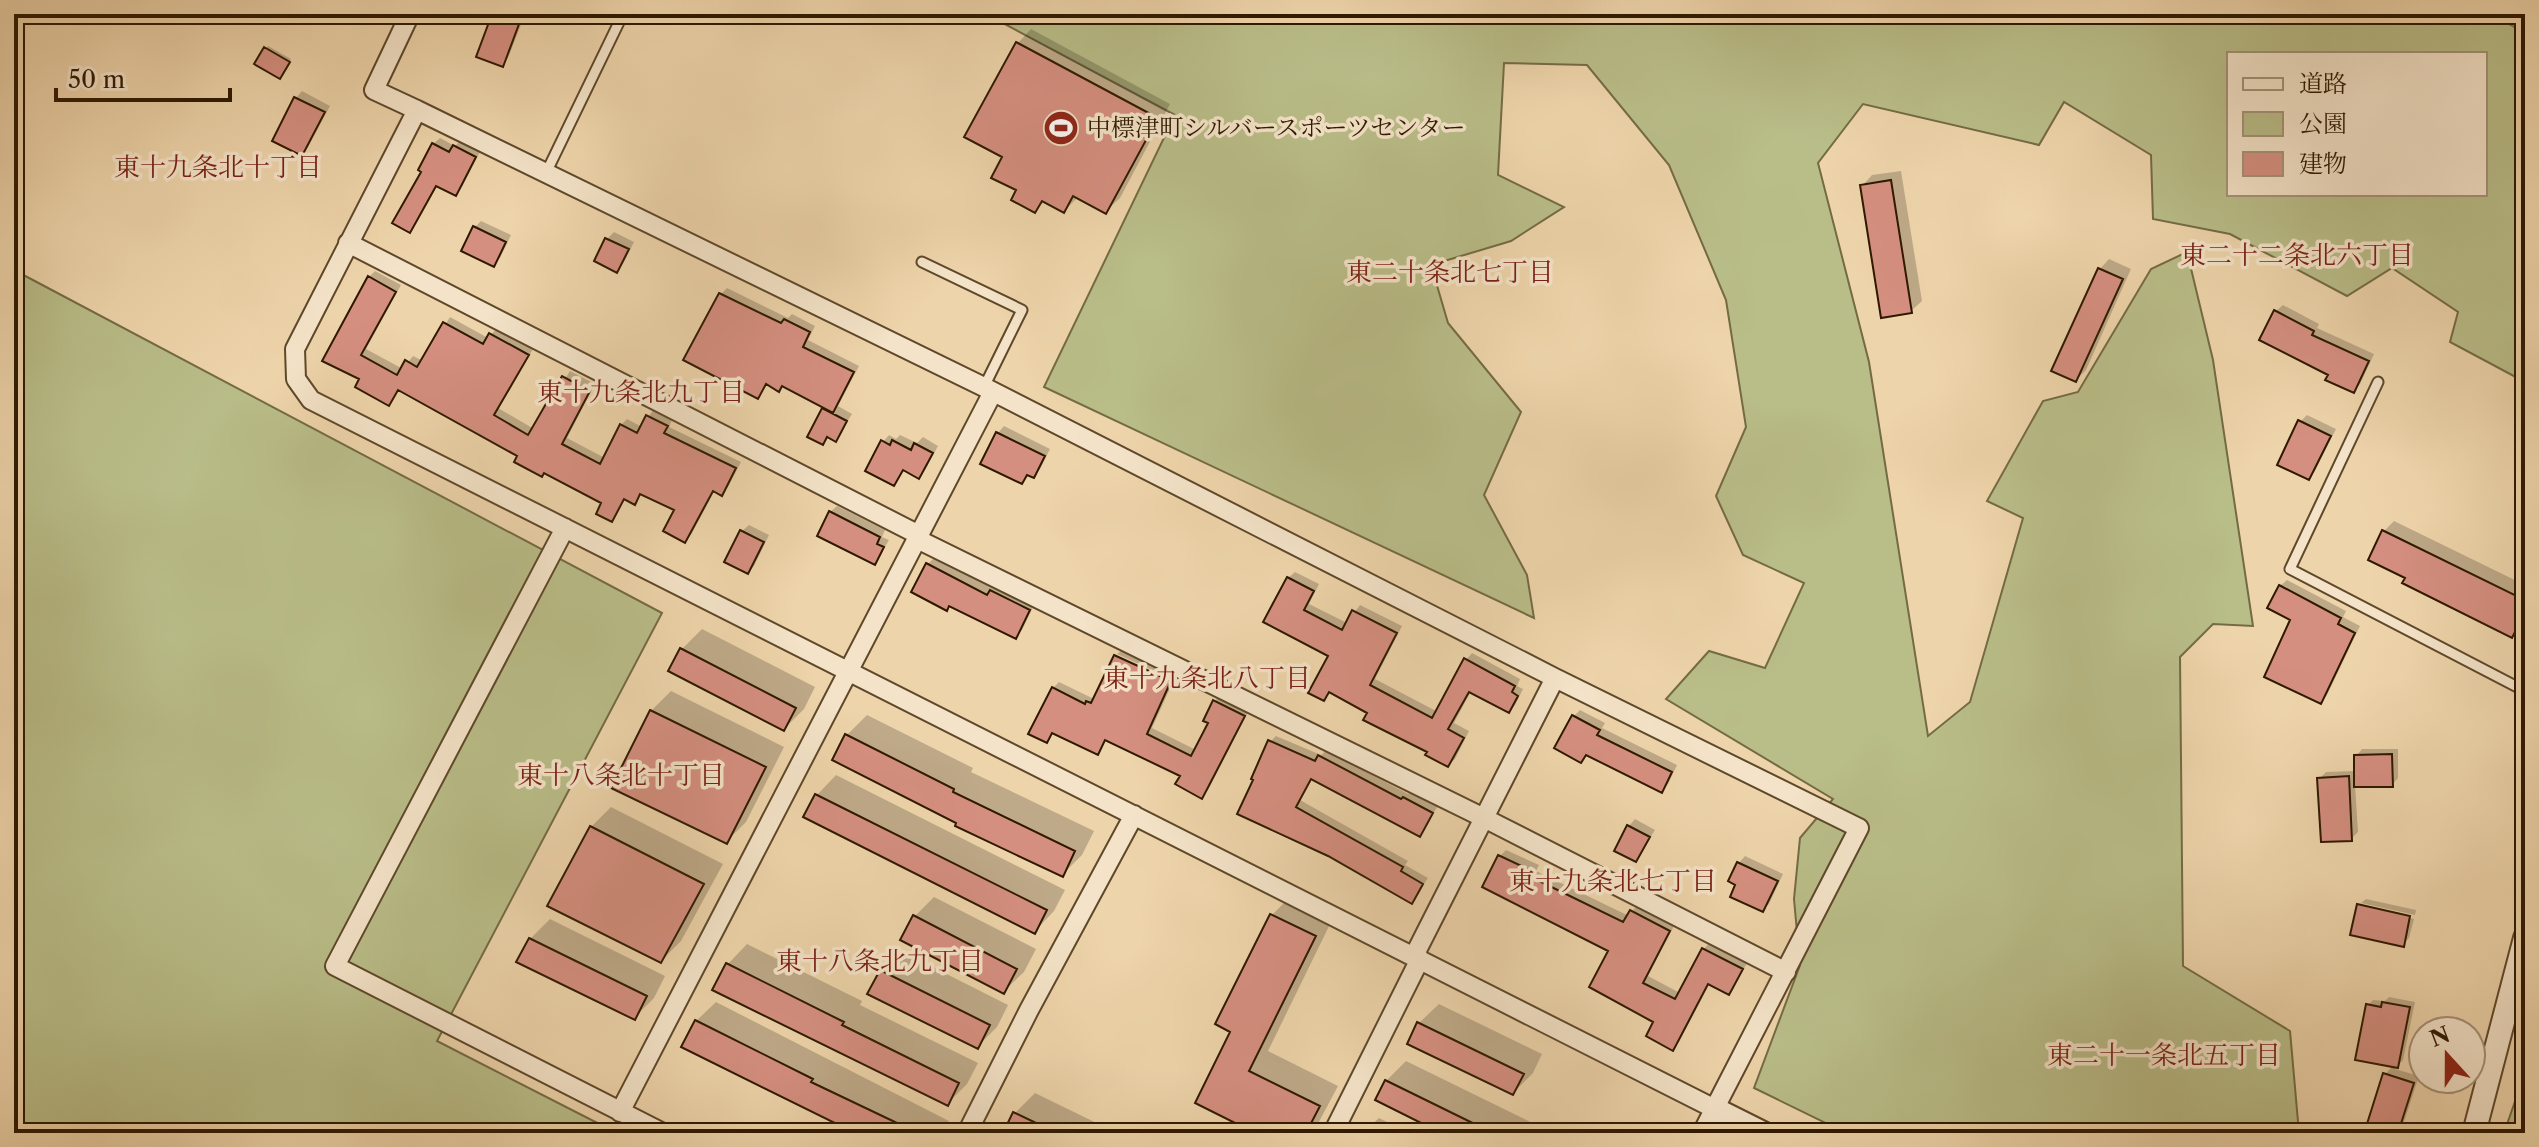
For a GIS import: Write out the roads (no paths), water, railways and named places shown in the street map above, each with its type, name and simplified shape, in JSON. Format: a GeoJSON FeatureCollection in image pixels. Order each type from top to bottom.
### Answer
{"type":"FeatureCollection","features":[{"type":"Feature","properties":{"kind":"street"},"geometry":{"type":"LineString","coordinates":[[410,14],[374,90],[989,389],[1555,678],[1859,828],[1702,1133]]}},
{"type":"Feature","properties":{"kind":"street"},"geometry":{"type":"LineString","coordinates":[[417,110],[295,349],[296,379],[311,400],[1763,1133]]}},
{"type":"Feature","properties":{"kind":"street"},"geometry":{"type":"LineString","coordinates":[[348,243],[918,537],[1786,972]]}},
{"type":"Feature","properties":{"kind":"street"},"geometry":{"type":"LineString","coordinates":[[620,1112],[918,537],[989,389]]}},
{"type":"Feature","properties":{"kind":"street"},"geometry":{"type":"LineString","coordinates":[[565,528],[335,966],[663,1133]]}},
{"type":"Feature","properties":{"kind":"street"},"geometry":{"type":"LineString","coordinates":[[1333,1133],[1484,818],[1555,678]]}},
{"type":"Feature","properties":{"kind":"street"},"geometry":{"type":"LineString","coordinates":[[967,1133],[1134,815]]}},
{"type":"Feature","properties":{"kind":"street"},"geometry":{"type":"LineString","coordinates":[[2474,1133],[2525,938]]}},
{"type":"Feature","properties":{"kind":"lane"},"geometry":{"type":"LineString","coordinates":[[546,173],[623,14]]}},
{"type":"Feature","properties":{"kind":"lane"},"geometry":{"type":"LineString","coordinates":[[922,262],[1022,310],[989,389]]}},
{"type":"Feature","properties":{"kind":"lane"},"geometry":{"type":"LineString","coordinates":[[2378,382],[2290,569],[2525,691]]}},
{"type":"Feature","properties":{"kind":"place","name":"中標津町シルバースポーツセンター"},"geometry":{"type":"Point","coordinates":[1061,128]}},
{"type":"Feature","properties":{"kind":"district","name":"東十九条北十丁目"},"geometry":{"type":"Point","coordinates":[218,167]}},
{"type":"Feature","properties":{"kind":"district","name":"東二十二条北六丁目"},"geometry":{"type":"Point","coordinates":[2297,255]}},
{"type":"Feature","properties":{"kind":"district","name":"東二十条北七丁目"},"geometry":{"type":"Point","coordinates":[1450,272]}},
{"type":"Feature","properties":{"kind":"district","name":"東十九条北九丁目"},"geometry":{"type":"Point","coordinates":[641,392]}},
{"type":"Feature","properties":{"kind":"district","name":"東十九条北八丁目"},"geometry":{"type":"Point","coordinates":[1207,678]}},
{"type":"Feature","properties":{"kind":"district","name":"東十八条北十丁目"},"geometry":{"type":"Point","coordinates":[621,775]}},
{"type":"Feature","properties":{"kind":"district","name":"東十九条北七丁目"},"geometry":{"type":"Point","coordinates":[1613,881]}},
{"type":"Feature","properties":{"kind":"district","name":"東十八条北九丁目"},"geometry":{"type":"Point","coordinates":[880,961]}},
{"type":"Feature","properties":{"kind":"district","name":"東二十一条北五丁目"},"geometry":{"type":"Point","coordinates":[2164,1055]}}]}
